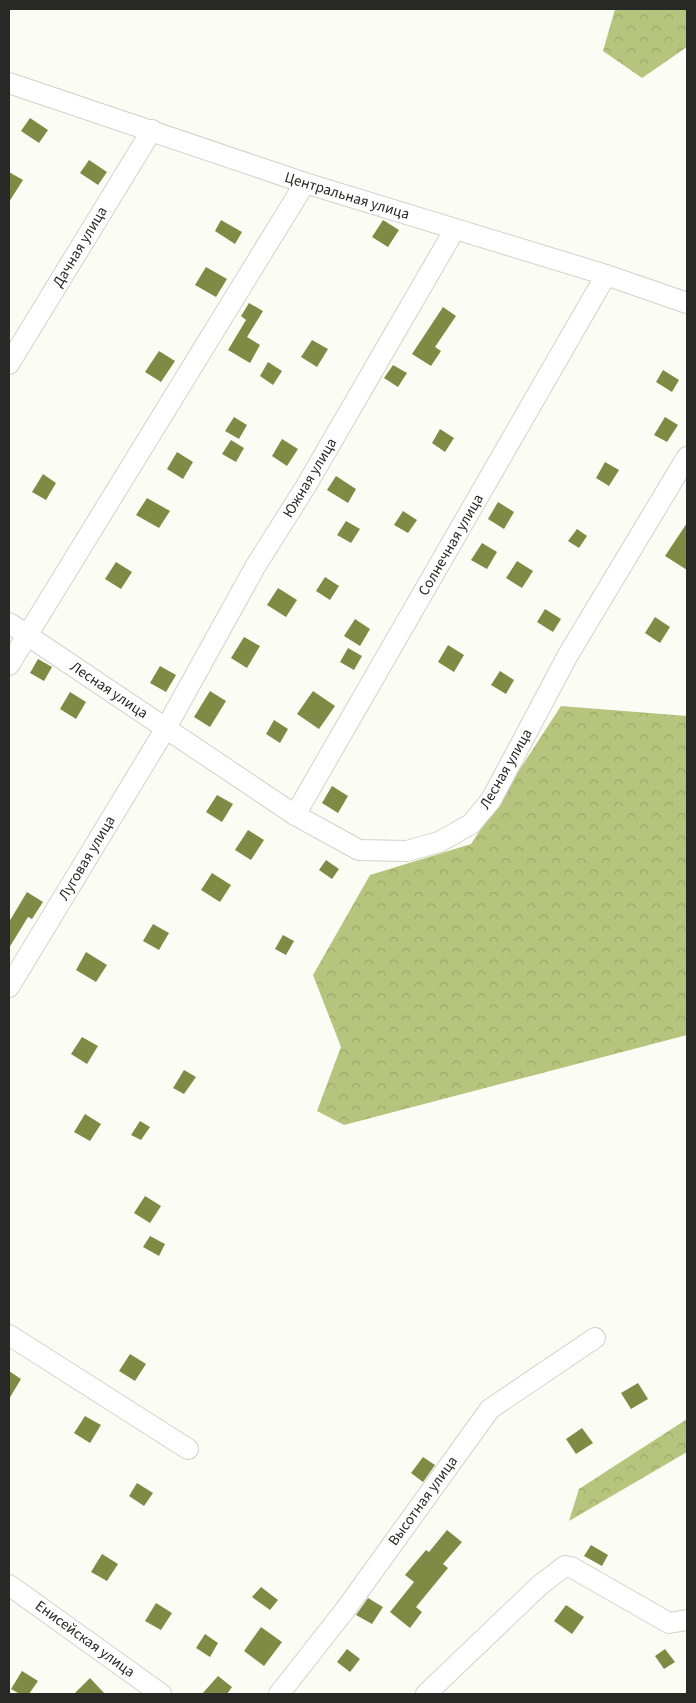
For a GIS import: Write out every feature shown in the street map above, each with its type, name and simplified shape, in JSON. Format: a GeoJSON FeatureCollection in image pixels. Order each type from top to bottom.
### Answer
{"type":"FeatureCollection","features":[{"type":"Feature","properties":{"kind":"street","name":"Центральная улица"},"geometry":{"type":"LineString","coordinates":[[9,83],[305,183],[606,275],[687,303]]}},
{"type":"Feature","properties":{"kind":"street","name":"Дачная улица"},"geometry":{"type":"LineString","coordinates":[[9,364],[152,130]]}},
{"type":"Feature","properties":{"kind":"street"},"geometry":{"type":"LineString","coordinates":[[9,665],[305,183]]}},
{"type":"Feature","properties":{"kind":"street","name":"Южная улица"},"geometry":{"type":"LineString","coordinates":[[166,728],[255,567],[306,486],[455,229]]}},
{"type":"Feature","properties":{"kind":"street","name":"Солнечная улица"},"geometry":{"type":"LineString","coordinates":[[295,815],[606,275]]}},
{"type":"Feature","properties":{"kind":"street","name":"Лесная улица"},"geometry":{"type":"LineString","coordinates":[[9,623],[295,815],[359,850],[407,850],[440,842],[471,824],[492,800],[568,655],[687,457]]}},
{"type":"Feature","properties":{"kind":"street","name":"Луговая улица"},"geometry":{"type":"LineString","coordinates":[[9,987],[166,728]]}},
{"type":"Feature","properties":{"kind":"street"},"geometry":{"type":"LineString","coordinates":[[9,1335],[188,1449]]}},
{"type":"Feature","properties":{"kind":"street","name":"Высотная улица"},"geometry":{"type":"LineString","coordinates":[[279,1694],[345,1610],[490,1408],[595,1338]]}},
{"type":"Feature","properties":{"kind":"street"},"geometry":{"type":"LineString","coordinates":[[426,1694],[540,1585],[564,1566],[570,1567],[669,1623],[687,1620]]}},
{"type":"Feature","properties":{"kind":"street","name":"Енисейская улица"},"geometry":{"type":"LineString","coordinates":[[9,1585],[161,1694]]}},
{"type":"Feature","properties":{"kind":"green space"},"geometry":{"type":"Polygon","coordinates":[[[615,9],[687,9],[687,47],[642,78],[603,51],[615,9]]]}},
{"type":"Feature","properties":{"kind":"green space"},"geometry":{"type":"Polygon","coordinates":[[[561,706],[687,716],[687,1035],[344,1125],[317,1111],[341,1047],[313,975],[370,875],[471,844],[561,706]]]}},
{"type":"Feature","properties":{"kind":"green space"},"geometry":{"type":"Polygon","coordinates":[[[687,1419],[687,1452],[569,1521],[579,1489],[687,1419]]]}},
{"type":"Feature","properties":{"kind":"building"},"geometry":{"type":"Polygon","coordinates":[[[30,118],[48,130],[39,143],[21,131],[30,118]]]}},
{"type":"Feature","properties":{"kind":"building"},"geometry":{"type":"Polygon","coordinates":[[[89,160],[107,172],[98,185],[80,173],[89,160]]]}},
{"type":"Feature","properties":{"kind":"building"},"geometry":{"type":"Polygon","coordinates":[[[9,172],[23,180],[9,202],[9,172]]]}},
{"type":"Feature","properties":{"kind":"building"},"geometry":{"type":"Polygon","coordinates":[[[221,220],[242,232],[235,244],[215,231],[221,220]]]}},
{"type":"Feature","properties":{"kind":"building"},"geometry":{"type":"Polygon","coordinates":[[[383,220],[399,230],[388,247],[372,237],[383,220]]]}},
{"type":"Feature","properties":{"kind":"building"},"geometry":{"type":"Polygon","coordinates":[[[206,267],[227,279],[216,297],[195,285],[206,267]]]}},
{"type":"Feature","properties":{"kind":"building"},"geometry":{"type":"Polygon","coordinates":[[[249,303],[263,311],[247,337],[260,345],[250,363],[228,350],[246,320],[241,316],[249,303]]]}},
{"type":"Feature","properties":{"kind":"building"},"geometry":{"type":"Polygon","coordinates":[[[443,307],[456,316],[435,347],[441,351],[431,366],[412,354],[443,307]]]}},
{"type":"Feature","properties":{"kind":"building"},"geometry":{"type":"Polygon","coordinates":[[[312,340],[328,349],[317,367],[301,357],[312,340]]]}},
{"type":"Feature","properties":{"kind":"building"},"geometry":{"type":"Polygon","coordinates":[[[159,351],[175,361],[161,382],[145,372],[159,351]]]}},
{"type":"Feature","properties":{"kind":"building"},"geometry":{"type":"Polygon","coordinates":[[[268,362],[282,371],[273,385],[260,376],[268,362]]]}},
{"type":"Feature","properties":{"kind":"building"},"geometry":{"type":"Polygon","coordinates":[[[393,365],[407,373],[398,387],[384,378],[393,365]]]}},
{"type":"Feature","properties":{"kind":"building"},"geometry":{"type":"Polygon","coordinates":[[[663,370],[679,380],[672,392],[656,382],[663,370]]]}},
{"type":"Feature","properties":{"kind":"building"},"geometry":{"type":"Polygon","coordinates":[[[234,417],[247,425],[239,439],[225,431],[234,417]]]}},
{"type":"Feature","properties":{"kind":"building"},"geometry":{"type":"Polygon","coordinates":[[[665,417],[678,425],[667,442],[654,435],[665,417]]]}},
{"type":"Feature","properties":{"kind":"building"},"geometry":{"type":"Polygon","coordinates":[[[440,429],[454,438],[445,452],[432,443],[440,429]]]}},
{"type":"Feature","properties":{"kind":"building"},"geometry":{"type":"Polygon","coordinates":[[[282,439],[298,449],[287,466],[272,456],[282,439]]]}},
{"type":"Feature","properties":{"kind":"building"},"geometry":{"type":"Polygon","coordinates":[[[231,440],[244,448],[236,462],[222,454],[231,440]]]}},
{"type":"Feature","properties":{"kind":"building"},"geometry":{"type":"Polygon","coordinates":[[[177,452],[193,462],[183,479],[167,469],[177,452]]]}},
{"type":"Feature","properties":{"kind":"building"},"geometry":{"type":"Polygon","coordinates":[[[605,462],[619,470],[609,486],[596,478],[605,462]]]}},
{"type":"Feature","properties":{"kind":"building"},"geometry":{"type":"Polygon","coordinates":[[[43,474],[56,483],[46,500],[32,492],[43,474]]]}},
{"type":"Feature","properties":{"kind":"building"},"geometry":{"type":"Polygon","coordinates":[[[336,476],[356,489],[348,503],[327,490],[336,476]]]}},
{"type":"Feature","properties":{"kind":"building"},"geometry":{"type":"Polygon","coordinates":[[[147,498],[170,511],[159,528],[136,515],[147,498]]]}},
{"type":"Feature","properties":{"kind":"building"},"geometry":{"type":"Polygon","coordinates":[[[498,502],[514,512],[504,529],[488,519],[498,502]]]}},
{"type":"Feature","properties":{"kind":"building"},"geometry":{"type":"Polygon","coordinates":[[[403,511],[417,520],[408,533],[394,525],[403,511]]]}},
{"type":"Feature","properties":{"kind":"building"},"geometry":{"type":"Polygon","coordinates":[[[346,521],[360,529],[351,543],[337,535],[346,521]]]}},
{"type":"Feature","properties":{"kind":"building"},"geometry":{"type":"Polygon","coordinates":[[[687,523],[687,570],[665,556],[687,523]]]}},
{"type":"Feature","properties":{"kind":"building"},"geometry":{"type":"Polygon","coordinates":[[[577,529],[587,536],[579,548],[568,541],[577,529]]]}},
{"type":"Feature","properties":{"kind":"building"},"geometry":{"type":"Polygon","coordinates":[[[482,543],[497,552],[487,569],[471,560],[482,543]]]}},
{"type":"Feature","properties":{"kind":"building"},"geometry":{"type":"Polygon","coordinates":[[[517,561],[533,571],[522,588],[506,578],[517,561]]]}},
{"type":"Feature","properties":{"kind":"building"},"geometry":{"type":"Polygon","coordinates":[[[116,562],[132,572],[121,589],[105,579],[116,562]]]}},
{"type":"Feature","properties":{"kind":"building"},"geometry":{"type":"Polygon","coordinates":[[[325,577],[339,586],[330,600],[316,591],[325,577]]]}},
{"type":"Feature","properties":{"kind":"building"},"geometry":{"type":"Polygon","coordinates":[[[278,588],[297,600],[286,617],[267,605],[278,588]]]}},
{"type":"Feature","properties":{"kind":"building"},"geometry":{"type":"Polygon","coordinates":[[[545,609],[561,619],[553,632],[537,622],[545,609]]]}},
{"type":"Feature","properties":{"kind":"building"},"geometry":{"type":"Polygon","coordinates":[[[655,617],[670,627],[660,643],[645,633],[655,617]]]}},
{"type":"Feature","properties":{"kind":"building"},"geometry":{"type":"Polygon","coordinates":[[[355,619],[370,629],[360,646],[344,636],[355,619]]]}},
{"type":"Feature","properties":{"kind":"building"},"geometry":{"type":"Polygon","coordinates":[[[244,637],[260,646],[247,668],[231,658],[244,637]]]}},
{"type":"Feature","properties":{"kind":"building"},"geometry":{"type":"Polygon","coordinates":[[[448,645],[464,655],[454,672],[438,662],[448,645]]]}},
{"type":"Feature","properties":{"kind":"building"},"geometry":{"type":"Polygon","coordinates":[[[348,648],[362,656],[354,670],[340,662],[348,648]]]}},
{"type":"Feature","properties":{"kind":"building"},"geometry":{"type":"Polygon","coordinates":[[[38,659],[52,667],[44,681],[30,673],[38,659]]]}},
{"type":"Feature","properties":{"kind":"building"},"geometry":{"type":"Polygon","coordinates":[[[160,666],[176,675],[166,692],[150,683],[160,666]]]}},
{"type":"Feature","properties":{"kind":"building"},"geometry":{"type":"Polygon","coordinates":[[[500,671],[514,680],[506,694],[491,685],[500,671]]]}},
{"type":"Feature","properties":{"kind":"building"},"geometry":{"type":"Polygon","coordinates":[[[210,691],[226,701],[210,727],[194,717],[210,691]]]}},
{"type":"Feature","properties":{"kind":"building"},"geometry":{"type":"Polygon","coordinates":[[[313,691],[335,706],[319,729],[297,714],[313,691]]]}},
{"type":"Feature","properties":{"kind":"building"},"geometry":{"type":"Polygon","coordinates":[[[70,692],[86,702],[76,719],[60,709],[70,692]]]}},
{"type":"Feature","properties":{"kind":"building"},"geometry":{"type":"Polygon","coordinates":[[[274,720],[288,729],[280,743],[266,734],[274,720]]]}},
{"type":"Feature","properties":{"kind":"building"},"geometry":{"type":"Polygon","coordinates":[[[332,786],[348,796],[338,813],[322,803],[332,786]]]}},
{"type":"Feature","properties":{"kind":"building"},"geometry":{"type":"Polygon","coordinates":[[[217,795],[233,804],[222,822],[206,812],[217,795]]]}},
{"type":"Feature","properties":{"kind":"building"},"geometry":{"type":"Polygon","coordinates":[[[248,830],[264,840],[251,860],[235,850],[248,830]]]}},
{"type":"Feature","properties":{"kind":"building"},"geometry":{"type":"Polygon","coordinates":[[[326,860],[339,869],[332,879],[319,870],[326,860]]]}},
{"type":"Feature","properties":{"kind":"building"},"geometry":{"type":"Polygon","coordinates":[[[212,873],[231,885],[220,902],[201,890],[212,873]]]}},
{"type":"Feature","properties":{"kind":"building"},"geometry":{"type":"Polygon","coordinates":[[[27,892],[43,902],[32,919],[28,917],[9,948],[9,922],[27,892]]]}},
{"type":"Feature","properties":{"kind":"building"},"geometry":{"type":"Polygon","coordinates":[[[153,924],[169,933],[159,950],[143,941],[153,924]]]}},
{"type":"Feature","properties":{"kind":"building"},"geometry":{"type":"Polygon","coordinates":[[[283,935],[294,941],[286,955],[275,949],[283,935]]]}},
{"type":"Feature","properties":{"kind":"building"},"geometry":{"type":"Polygon","coordinates":[[[86,952],[107,965],[96,982],[76,970],[86,952]]]}},
{"type":"Feature","properties":{"kind":"building"},"geometry":{"type":"Polygon","coordinates":[[[82,1037],[98,1046],[87,1064],[71,1054],[82,1037]]]}},
{"type":"Feature","properties":{"kind":"building"},"geometry":{"type":"Polygon","coordinates":[[[184,1070],[196,1077],[184,1094],[173,1088],[184,1070]]]}},
{"type":"Feature","properties":{"kind":"building"},"geometry":{"type":"Polygon","coordinates":[[[85,1114],[101,1124],[90,1141],[74,1132],[85,1114]]]}},
{"type":"Feature","properties":{"kind":"building"},"geometry":{"type":"Polygon","coordinates":[[[140,1121],[150,1127],[141,1140],[131,1135],[140,1121]]]}},
{"type":"Feature","properties":{"kind":"building"},"geometry":{"type":"Polygon","coordinates":[[[145,1196],[161,1206],[150,1223],[134,1213],[145,1196]]]}},
{"type":"Feature","properties":{"kind":"building"},"geometry":{"type":"Polygon","coordinates":[[[150,1236],[165,1244],[159,1256],[143,1247],[150,1236]]]}},
{"type":"Feature","properties":{"kind":"building"},"geometry":{"type":"Polygon","coordinates":[[[130,1354],[146,1364],[135,1381],[119,1371],[130,1354]]]}},
{"type":"Feature","properties":{"kind":"building"},"geometry":{"type":"Polygon","coordinates":[[[9,1371],[21,1379],[9,1399],[9,1371]]]}},
{"type":"Feature","properties":{"kind":"building"},"geometry":{"type":"Polygon","coordinates":[[[638,1383],[648,1399],[631,1409],[621,1393],[638,1383]]]}},
{"type":"Feature","properties":{"kind":"building"},"geometry":{"type":"Polygon","coordinates":[[[85,1416],[101,1425],[90,1443],[74,1433],[85,1416]]]}},
{"type":"Feature","properties":{"kind":"building"},"geometry":{"type":"Polygon","coordinates":[[[582,1428],[593,1443],[576,1454],[566,1439],[582,1428]]]}},
{"type":"Feature","properties":{"kind":"building"},"geometry":{"type":"Polygon","coordinates":[[[423,1457],[435,1465],[423,1482],[411,1473],[423,1457]]]}},
{"type":"Feature","properties":{"kind":"building"},"geometry":{"type":"Polygon","coordinates":[[[137,1483],[153,1493],[144,1506],[129,1496],[137,1483]]]}},
{"type":"Feature","properties":{"kind":"building"},"geometry":{"type":"Polygon","coordinates":[[[447,1530],[462,1542],[443,1564],[448,1568],[416,1607],[422,1612],[410,1628],[390,1612],[414,1582],[405,1575],[426,1550],[429,1552],[447,1530]]]}},
{"type":"Feature","properties":{"kind":"building"},"geometry":{"type":"Polygon","coordinates":[[[591,1545],[608,1555],[602,1566],[584,1556],[591,1545]]]}},
{"type":"Feature","properties":{"kind":"building"},"geometry":{"type":"Polygon","coordinates":[[[102,1554],[118,1564],[107,1581],[91,1572],[102,1554]]]}},
{"type":"Feature","properties":{"kind":"building"},"geometry":{"type":"Polygon","coordinates":[[[261,1587],[278,1600],[270,1610],[252,1597],[261,1587]]]}},
{"type":"Feature","properties":{"kind":"building"},"geometry":{"type":"Polygon","coordinates":[[[368,1598],[383,1607],[372,1624],[356,1615],[368,1598]]]}},
{"type":"Feature","properties":{"kind":"building"},"geometry":{"type":"Polygon","coordinates":[[[156,1603],[172,1613],[161,1630],[145,1621],[156,1603]]]}},
{"type":"Feature","properties":{"kind":"building"},"geometry":{"type":"Polygon","coordinates":[[[566,1605],[584,1617],[572,1634],[554,1621],[566,1605]]]}},
{"type":"Feature","properties":{"kind":"building"},"geometry":{"type":"Polygon","coordinates":[[[261,1627],[282,1642],[264,1666],[244,1651],[261,1627]]]}},
{"type":"Feature","properties":{"kind":"building"},"geometry":{"type":"Polygon","coordinates":[[[205,1634],[218,1643],[210,1657],[196,1648],[205,1634]]]}},
{"type":"Feature","properties":{"kind":"building"},"geometry":{"type":"Polygon","coordinates":[[[347,1649],[360,1659],[350,1672],[337,1662],[347,1649]]]}},
{"type":"Feature","properties":{"kind":"building"},"geometry":{"type":"Polygon","coordinates":[[[665,1649],[675,1662],[664,1669],[655,1656],[665,1649]]]}},
{"type":"Feature","properties":{"kind":"building"},"geometry":{"type":"Polygon","coordinates":[[[22,1671],[38,1681],[29,1694],[20,1694],[11,1689],[22,1671]]]}},
{"type":"Feature","properties":{"kind":"building"},"geometry":{"type":"Polygon","coordinates":[[[218,1676],[232,1687],[227,1694],[202,1694],[218,1676]]]}},
{"type":"Feature","properties":{"kind":"building"},"geometry":{"type":"Polygon","coordinates":[[[90,1678],[105,1694],[74,1694],[90,1678]]]}}]}
